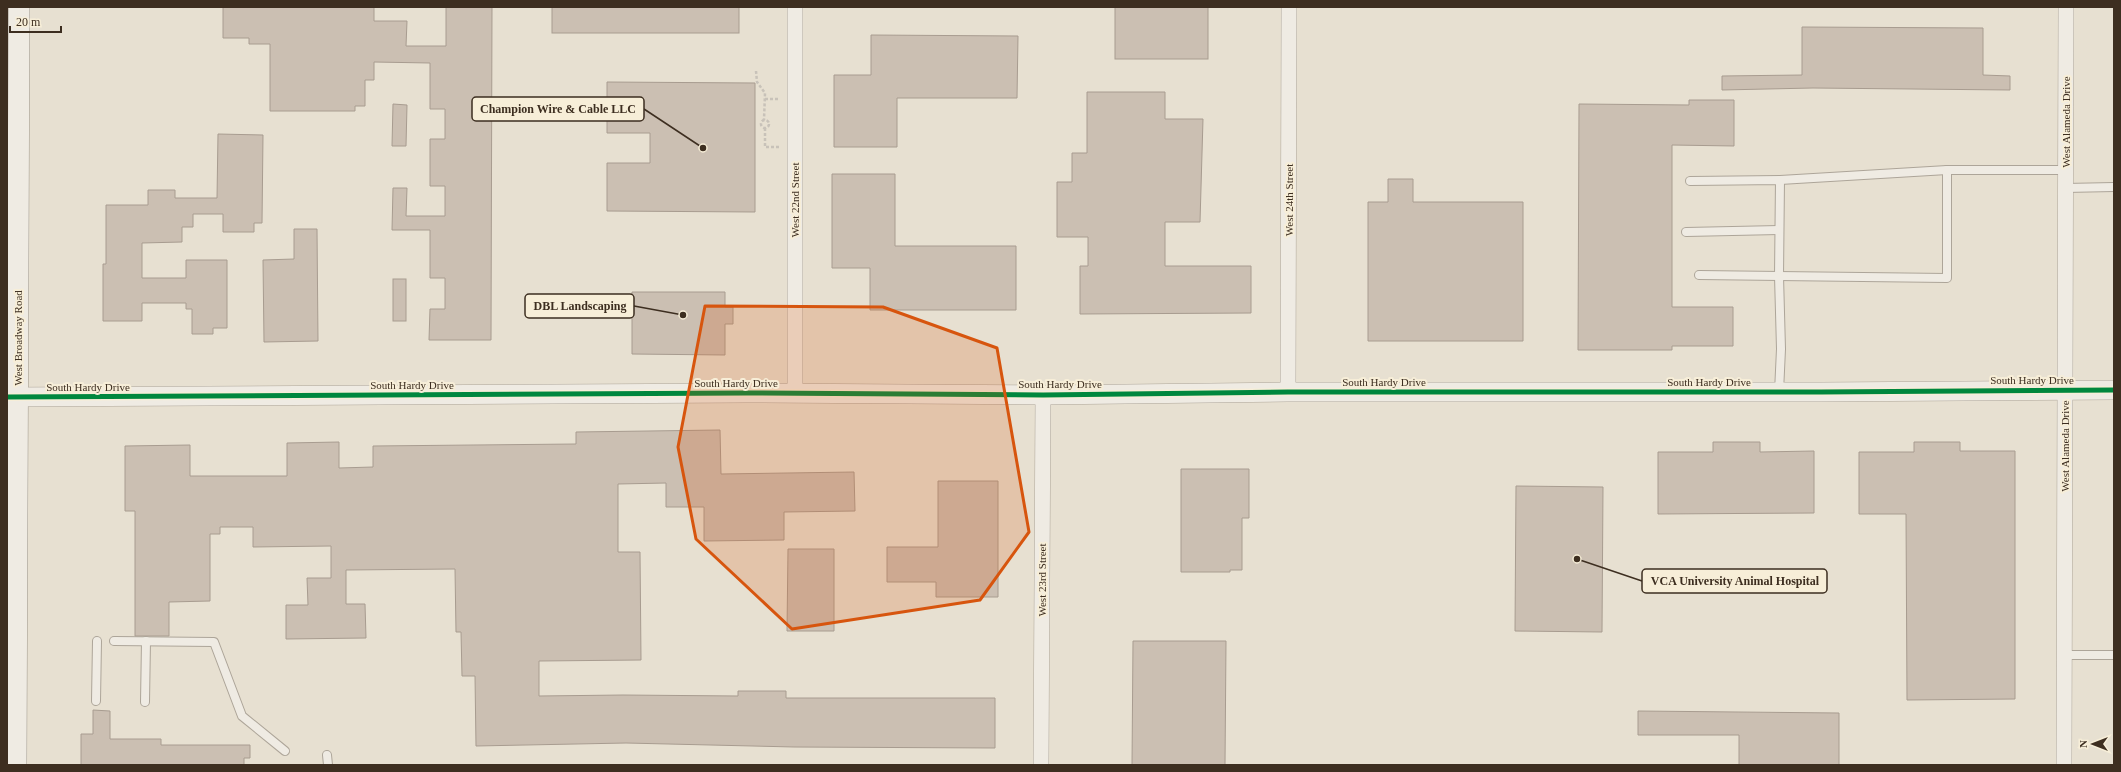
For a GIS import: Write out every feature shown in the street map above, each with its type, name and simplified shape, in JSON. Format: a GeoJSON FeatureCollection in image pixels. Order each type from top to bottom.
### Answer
{"type":"FeatureCollection","features":[{"type":"Feature","properties":{"kind":"main road","name":"West Broadway Road"},"geometry":{"type":"LineString","coordinates":[[16,765],[12,397],[19,7]]}},
{"type":"Feature","properties":{"kind":"street","name":"West 22nd Street"},"geometry":{"type":"LineString","coordinates":[[795,7],[795,393]]}},
{"type":"Feature","properties":{"kind":"street","name":"West 24th Street"},"geometry":{"type":"LineString","coordinates":[[1288,392],[1289,7]]}},
{"type":"Feature","properties":{"kind":"street","name":"West Alameda Drive"},"geometry":{"type":"LineString","coordinates":[[2064,765],[2066,7]]}},
{"type":"Feature","properties":{"kind":"street","name":"South Hardy Drive"},"geometry":{"type":"LineString","coordinates":[[12,397],[795,393],[1043,395],[1288,392],[2114,390]]}},
{"type":"Feature","properties":{"kind":"street","name":"West 23rd Street"},"geometry":{"type":"LineString","coordinates":[[1041,765],[1043,395]]}},
{"type":"Feature","properties":{"kind":"lane"},"geometry":{"type":"LineString","coordinates":[[1699,275],[1947,278],[1947,170]]}},
{"type":"Feature","properties":{"kind":"lane"},"geometry":{"type":"LineString","coordinates":[[1690,182],[1780,180],[1947,170],[2065,170]]}},
{"type":"Feature","properties":{"kind":"lane"},"geometry":{"type":"LineString","coordinates":[[1779,392],[1781,349],[1779,276],[1780,180]]}},
{"type":"Feature","properties":{"kind":"lane"},"geometry":{"type":"LineString","coordinates":[[2065,188],[2114,187]]}},
{"type":"Feature","properties":{"kind":"lane"},"geometry":{"type":"LineString","coordinates":[[1686,232],[1779,230]]}},
{"type":"Feature","properties":{"kind":"lane"},"geometry":{"type":"LineString","coordinates":[[96,701],[97,641]]}},
{"type":"Feature","properties":{"kind":"lane"},"geometry":{"type":"LineString","coordinates":[[114,641],[214,642],[242,716],[285,751]]}},
{"type":"Feature","properties":{"kind":"lane"},"geometry":{"type":"LineString","coordinates":[[145,702],[146,642]]}},
{"type":"Feature","properties":{"kind":"lane"},"geometry":{"type":"LineString","coordinates":[[2064,655],[2114,655]]}},
{"type":"Feature","properties":{"kind":"lane"},"geometry":{"type":"LineString","coordinates":[[327,755],[328,765]]}},
{"type":"Feature","properties":{"kind":"path"},"geometry":{"type":"LineString","coordinates":[[756,71],[757,82],[765,93],[764,120],[761,125],[765,128]]}},
{"type":"Feature","properties":{"kind":"path"},"geometry":{"type":"LineString","coordinates":[[765,99],[780,99]]}},
{"type":"Feature","properties":{"kind":"path"},"geometry":{"type":"LineString","coordinates":[[764,120],[769,124],[765,128],[765,147],[780,147]]}},
{"type":"Feature","properties":{"kind":"highlighted area"},"geometry":{"type":"Polygon","coordinates":[[[705,306],[883,307],[997,348],[1029,532],[980,600],[792,629],[696,539],[678,447],[705,306]]]}},
{"type":"Feature","properties":{"kind":"building"},"geometry":{"type":"Polygon","coordinates":[[[223,7],[374,7],[374,21],[407,21],[406,46],[446,46],[446,7],[492,7],[491,340],[429,340],[430,309],[445,309],[445,278],[430,278],[430,230],[392,230],[393,188],[407,188],[406,216],[445,216],[445,186],[430,186],[430,139],[445,139],[445,109],[430,109],[430,63],[374,62],[374,80],[365,80],[365,106],[355,106],[355,111],[270,111],[270,44],[249,44],[249,38],[223,38],[223,7]]]}},
{"type":"Feature","properties":{"kind":"building"},"geometry":{"type":"Polygon","coordinates":[[[552,7],[739,7],[739,33],[552,33],[552,7]]]}},
{"type":"Feature","properties":{"kind":"building"},"geometry":{"type":"Polygon","coordinates":[[[1115,7],[1208,7],[1208,59],[1115,59],[1115,7]]]}},
{"type":"Feature","properties":{"kind":"building"},"geometry":{"type":"Polygon","coordinates":[[[1802,27],[1983,28],[1983,75],[2010,76],[2010,90],[1813,88],[1722,90],[1722,76],[1802,75],[1802,27]]]}},
{"type":"Feature","properties":{"kind":"building"},"geometry":{"type":"Polygon","coordinates":[[[871,35],[1018,36],[1017,98],[897,98],[897,147],[834,147],[834,75],[871,75],[871,35]]]}},
{"type":"Feature","properties":{"kind":"building"},"geometry":{"type":"Polygon","coordinates":[[[607,82],[755,83],[755,212],[607,211],[607,163],[650,163],[650,133],[607,133],[607,82]]]}},
{"type":"Feature","properties":{"kind":"building"},"geometry":{"type":"Polygon","coordinates":[[[1087,92],[1165,92],[1165,119],[1203,119],[1200,222],[1165,222],[1165,266],[1251,266],[1251,313],[1080,314],[1080,266],[1088,266],[1088,237],[1057,237],[1057,182],[1072,182],[1072,153],[1087,153],[1087,92]]]}},
{"type":"Feature","properties":{"kind":"building"},"geometry":{"type":"Polygon","coordinates":[[[1689,100],[1734,100],[1734,146],[1672,145],[1672,307],[1733,307],[1733,346],[1672,346],[1672,350],[1578,350],[1579,104],[1689,105],[1689,100]]]}},
{"type":"Feature","properties":{"kind":"building"},"geometry":{"type":"Polygon","coordinates":[[[393,104],[407,105],[406,146],[392,146],[393,104]]]}},
{"type":"Feature","properties":{"kind":"building"},"geometry":{"type":"Polygon","coordinates":[[[218,134],[263,135],[262,223],[254,223],[254,232],[223,232],[223,214],[193,214],[193,227],[182,227],[182,242],[142,243],[142,278],[186,278],[186,260],[227,260],[227,328],[213,328],[213,334],[192,334],[192,309],[186,309],[186,303],[142,303],[142,321],[103,321],[103,264],[106,264],[106,205],[148,205],[148,190],[175,190],[175,198],[217,198],[218,134]]]}},
{"type":"Feature","properties":{"kind":"building"},"geometry":{"type":"Polygon","coordinates":[[[832,174],[895,174],[895,246],[1016,246],[1016,310],[870,310],[870,268],[832,268],[832,174]]]}},
{"type":"Feature","properties":{"kind":"building"},"geometry":{"type":"Polygon","coordinates":[[[1388,179],[1413,179],[1413,202],[1523,202],[1523,341],[1368,341],[1368,202],[1388,202],[1388,179]]]}},
{"type":"Feature","properties":{"kind":"building"},"geometry":{"type":"Polygon","coordinates":[[[294,229],[317,229],[318,341],[264,342],[263,260],[294,259],[294,229]]]}},
{"type":"Feature","properties":{"kind":"building"},"geometry":{"type":"Polygon","coordinates":[[[393,279],[406,279],[406,321],[393,321],[393,279]]]}},
{"type":"Feature","properties":{"kind":"building"},"geometry":{"type":"Polygon","coordinates":[[[632,292],[725,292],[725,307],[733,307],[733,324],[725,324],[725,355],[632,354],[632,292]]]}},
{"type":"Feature","properties":{"kind":"building"},"geometry":{"type":"Polygon","coordinates":[[[720,430],[721,474],[854,472],[855,511],[784,512],[784,540],[704,541],[704,507],[666,507],[666,483],[618,484],[618,552],[640,552],[641,660],[539,661],[539,696],[738,696],[738,691],[786,691],[786,698],[995,698],[995,748],[794,747],[626,743],[476,746],[475,676],[462,676],[461,632],[456,632],[455,569],[346,570],[346,604],[365,604],[366,638],[286,639],[286,605],[308,605],[307,578],[331,578],[331,546],[253,547],[253,527],[220,527],[220,534],[210,534],[210,601],[169,602],[169,636],[135,636],[135,511],[125,511],[125,446],[190,445],[190,476],[287,476],[287,443],[339,442],[339,468],[373,467],[373,446],[576,444],[576,432],[720,430]]]}},
{"type":"Feature","properties":{"kind":"building"},"geometry":{"type":"Polygon","coordinates":[[[1713,442],[1760,442],[1760,452],[1814,451],[1814,513],[1658,514],[1658,452],[1713,452],[1713,442]]]}},
{"type":"Feature","properties":{"kind":"building"},"geometry":{"type":"Polygon","coordinates":[[[1914,442],[1960,442],[1960,451],[2015,451],[2015,699],[1907,700],[1906,514],[1859,514],[1859,452],[1914,452],[1914,442]]]}},
{"type":"Feature","properties":{"kind":"building"},"geometry":{"type":"Polygon","coordinates":[[[1181,469],[1249,469],[1249,518],[1242,518],[1242,570],[1230,570],[1230,572],[1181,572],[1181,469]]]}},
{"type":"Feature","properties":{"kind":"building"},"geometry":{"type":"Polygon","coordinates":[[[938,481],[998,481],[998,597],[936,597],[936,582],[887,582],[887,547],[938,547],[938,481]]]}},
{"type":"Feature","properties":{"kind":"building"},"geometry":{"type":"Polygon","coordinates":[[[1516,486],[1603,487],[1602,632],[1515,631],[1516,486]]]}},
{"type":"Feature","properties":{"kind":"building"},"geometry":{"type":"Polygon","coordinates":[[[788,549],[834,549],[834,631],[787,631],[788,549]]]}},
{"type":"Feature","properties":{"kind":"building"},"geometry":{"type":"Polygon","coordinates":[[[1133,641],[1226,641],[1225,765],[1132,765],[1133,641]]]}},
{"type":"Feature","properties":{"kind":"building"},"geometry":{"type":"Polygon","coordinates":[[[93,710],[110,711],[110,739],[161,739],[161,745],[250,745],[250,758],[244,758],[244,765],[81,765],[81,734],[93,734],[93,710]]]}},
{"type":"Feature","properties":{"kind":"building"},"geometry":{"type":"Polygon","coordinates":[[[1638,711],[1839,713],[1839,765],[1739,765],[1739,735],[1638,735],[1638,711]]]}},
{"type":"Feature","properties":{"kind":"cycle path"},"geometry":{"type":"LineString","coordinates":[[7,397],[746,393],[1043,395],[1288,392],[1821,392],[2114,390]]}},
{"type":"Feature","properties":{"kind":"place","name":"Champion Wire & Cable LLC"},"geometry":{"type":"Point","coordinates":[703,148]}},
{"type":"Feature","properties":{"kind":"place","name":"DBL Landscaping"},"geometry":{"type":"Point","coordinates":[683,315]}},
{"type":"Feature","properties":{"kind":"place","name":"VCA University Animal Hospital"},"geometry":{"type":"Point","coordinates":[1577,559]}}]}
